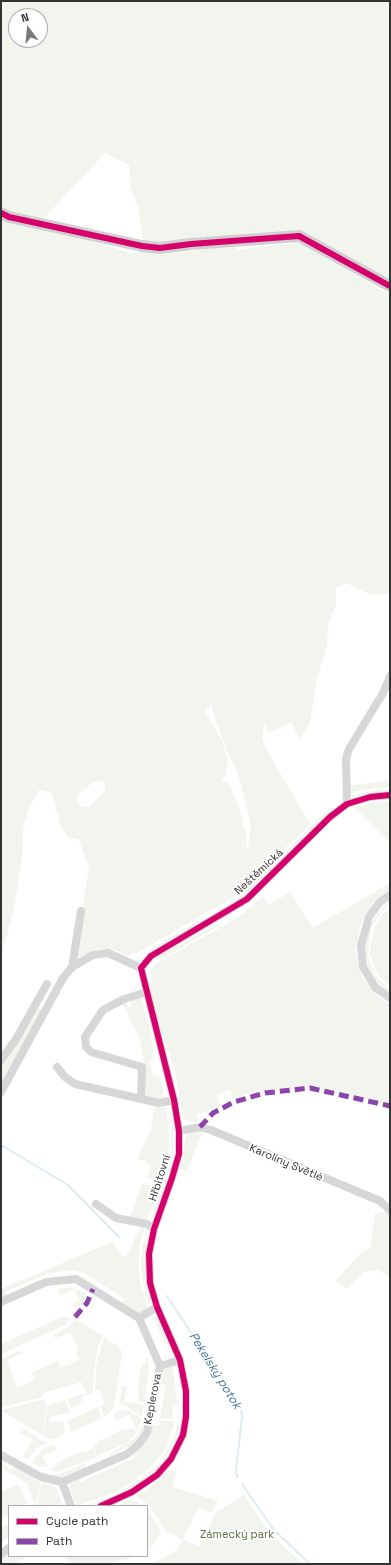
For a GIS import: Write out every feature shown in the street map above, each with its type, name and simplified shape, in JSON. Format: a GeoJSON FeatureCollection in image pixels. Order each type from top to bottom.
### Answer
{"type":"FeatureCollection","features":[{"type":"Feature","properties":{"kind":"street"},"geometry":{"type":"LineString","coordinates":[[1,213],[10,217],[142,246],[160,248],[199,243],[299,236],[390,286]]}},
{"type":"Feature","properties":{"kind":"street"},"geometry":{"type":"LineString","coordinates":[[347,804],[346,759],[349,750],[383,693],[390,676]]}},
{"type":"Feature","properties":{"kind":"street","name":"Neštěmická"},"geometry":{"type":"LineString","coordinates":[[140,968],[151,956],[247,899],[330,817],[347,804],[370,797],[390,795]]}},
{"type":"Feature","properties":{"kind":"street"},"geometry":{"type":"LineString","coordinates":[[390,895],[380,902],[369,917],[361,945],[363,967],[375,987],[390,998]]}},
{"type":"Feature","properties":{"kind":"street"},"geometry":{"type":"LineString","coordinates":[[72,967],[81,911]]}},
{"type":"Feature","properties":{"kind":"street"},"geometry":{"type":"LineString","coordinates":[[2,1088],[63,978],[72,967],[93,955],[108,953],[140,968]]}},
{"type":"Feature","properties":{"kind":"street","name":"Hřbitovní"},"geometry":{"type":"LineString","coordinates":[[103,1505],[132,1492],[157,1475],[171,1459],[183,1435],[186,1417],[186,1391],[150,1283],[149,1254],[154,1229],[179,1154],[179,1131],[174,1100],[140,968]]}},
{"type":"Feature","properties":{"kind":"street"},"geometry":{"type":"LineString","coordinates":[[1,1060],[16,1038],[47,984]]}},
{"type":"Feature","properties":{"kind":"street"},"geometry":{"type":"LineString","coordinates":[[141,1099],[142,1067],[120,1059],[91,1052],[86,1047],[85,1037],[103,1010],[124,999],[146,992]]}},
{"type":"Feature","properties":{"kind":"street"},"geometry":{"type":"LineString","coordinates":[[57,1067],[65,1077],[75,1084],[160,1103],[174,1100]]}},
{"type":"Feature","properties":{"kind":"street","name":"Karolíny Světlé"},"geometry":{"type":"LineString","coordinates":[[179,1131],[200,1127],[211,1130],[380,1201],[390,1210]]}},
{"type":"Feature","properties":{"kind":"street"},"geometry":{"type":"LineString","coordinates":[[96,1204],[116,1218],[147,1224],[154,1229]]}},
{"type":"Feature","properties":{"kind":"street"},"geometry":{"type":"LineString","coordinates":[[1,1302],[46,1282],[76,1279],[139,1318],[158,1308]]}},
{"type":"Feature","properties":{"kind":"street","name":"Keplerova"},"geometry":{"type":"LineString","coordinates":[[62,1482],[127,1454],[139,1444],[147,1432],[160,1366],[139,1318]]}},
{"type":"Feature","properties":{"kind":"street"},"geometry":{"type":"LineString","coordinates":[[160,1366],[176,1361]]}},
{"type":"Feature","properties":{"kind":"street"},"geometry":{"type":"LineString","coordinates":[[1,1455],[41,1477],[62,1482],[71,1505]]}},
{"type":"Feature","properties":{"kind":"green space"},"geometry":{"type":"Polygon","coordinates":[[[1,1],[390,1],[390,281],[316,239],[160,243],[143,241],[138,207],[131,187],[129,165],[105,153],[42,220],[1,209],[1,1]]]}},
{"type":"Feature","properties":{"kind":"green space"},"geometry":{"type":"Polygon","coordinates":[[[1,218],[52,230],[56,234],[58,232],[86,239],[132,254],[141,251],[167,254],[235,245],[238,250],[300,242],[390,295],[390,593],[371,595],[346,583],[336,588],[336,605],[329,621],[326,651],[317,677],[310,723],[300,740],[291,722],[269,733],[264,724],[262,738],[264,745],[310,824],[237,895],[137,953],[126,955],[112,949],[97,949],[75,960],[89,867],[79,841],[77,839],[69,838],[61,827],[52,793],[39,790],[28,810],[23,828],[22,859],[14,909],[1,957],[1,218]],[[211,705],[205,711],[221,739],[228,761],[225,776],[222,781],[230,784],[243,820],[243,828],[246,832],[246,847],[248,848],[251,826],[240,781],[234,764],[228,755],[211,705]],[[95,781],[83,790],[76,798],[82,807],[89,807],[104,792],[106,787],[103,781],[95,781]]]}},
{"type":"Feature","properties":{"kind":"green space"},"geometry":{"type":"Polygon","coordinates":[[[390,780],[390,787],[366,789],[348,794],[348,786],[390,780]]]}},
{"type":"Feature","properties":{"kind":"green space"},"geometry":{"type":"Polygon","coordinates":[[[390,789],[390,791],[368,793],[354,797],[350,796],[376,790],[390,789]]]}},
{"type":"Feature","properties":{"kind":"green space"},"geometry":{"type":"Polygon","coordinates":[[[380,801],[390,801],[390,843],[354,807],[380,801]]]}},
{"type":"Feature","properties":{"kind":"green space"},"geometry":{"type":"Polygon","coordinates":[[[331,807],[333,809],[256,886],[254,883],[331,807]]]}},
{"type":"Feature","properties":{"kind":"green space"},"geometry":{"type":"Polygon","coordinates":[[[390,883],[390,889],[374,902],[360,925],[356,948],[357,962],[362,976],[379,997],[390,1004],[390,1105],[308,1086],[248,1094],[233,1099],[230,1089],[217,1095],[221,1107],[196,1114],[199,1119],[196,1122],[186,1121],[183,1117],[175,1070],[161,1031],[148,982],[153,980],[151,972],[154,965],[244,913],[263,896],[269,905],[290,892],[313,928],[390,883]]]}},
{"type":"Feature","properties":{"kind":"green space"},"geometry":{"type":"Polygon","coordinates":[[[251,886],[253,888],[241,899],[222,908],[239,897],[251,886]]]}},
{"type":"Feature","properties":{"kind":"green space"},"geometry":{"type":"Polygon","coordinates":[[[390,901],[390,904],[382,911],[371,928],[368,955],[376,977],[390,990],[390,994],[373,978],[368,967],[365,947],[369,927],[382,908],[390,901]]]}},
{"type":"Feature","properties":{"kind":"green space"},"geometry":{"type":"Polygon","coordinates":[[[390,908],[390,987],[378,975],[370,955],[371,942],[376,925],[383,914],[390,908]]]}},
{"type":"Feature","properties":{"kind":"green space"},"geometry":{"type":"Polygon","coordinates":[[[205,917],[193,927],[152,951],[151,948],[205,917]]]}},
{"type":"Feature","properties":{"kind":"green space"},"geometry":{"type":"Polygon","coordinates":[[[225,922],[161,959],[155,958],[206,930],[225,922]]]}},
{"type":"Feature","properties":{"kind":"green space"},"geometry":{"type":"Polygon","coordinates":[[[142,998],[151,1034],[154,1059],[149,1060],[153,1076],[157,1075],[164,1089],[162,1095],[163,1098],[160,1099],[151,1099],[144,1093],[145,1068],[139,1036],[122,1003],[127,1001],[128,1007],[131,1007],[130,1000],[142,998]]]}},
{"type":"Feature","properties":{"kind":"green space"},"geometry":{"type":"Polygon","coordinates":[[[37,1007],[42,1009],[4,1080],[2,1080],[1,1062],[37,1007]]]}},
{"type":"Feature","properties":{"kind":"green space"},"geometry":{"type":"Polygon","coordinates":[[[155,1106],[166,1108],[169,1134],[169,1148],[161,1182],[147,1178],[151,1167],[146,1161],[137,1159],[151,1129],[155,1106]]]}},
{"type":"Feature","properties":{"kind":"green space"},"geometry":{"type":"Polygon","coordinates":[[[170,1110],[173,1119],[175,1145],[166,1184],[164,1184],[172,1153],[170,1110]]]}},
{"type":"Feature","properties":{"kind":"green space"},"geometry":{"type":"Polygon","coordinates":[[[201,1131],[202,1134],[187,1171],[179,1168],[186,1136],[190,1132],[201,1131]]]}},
{"type":"Feature","properties":{"kind":"green space"},"geometry":{"type":"Polygon","coordinates":[[[142,1184],[160,1187],[146,1221],[130,1217],[142,1184]]]}},
{"type":"Feature","properties":{"kind":"green space"},"geometry":{"type":"Polygon","coordinates":[[[163,1187],[164,1188],[153,1219],[150,1221],[163,1187]]]}},
{"type":"Feature","properties":{"kind":"green space"},"geometry":{"type":"Polygon","coordinates":[[[390,1212],[390,1278],[380,1270],[363,1272],[347,1289],[335,1281],[362,1252],[371,1247],[375,1213],[390,1212]]]}},
{"type":"Feature","properties":{"kind":"green space"},"geometry":{"type":"Polygon","coordinates":[[[145,1228],[140,1244],[139,1265],[140,1281],[148,1310],[140,1313],[135,1311],[122,1303],[125,1299],[84,1273],[72,1270],[47,1274],[5,1292],[7,1297],[1,1298],[1,1289],[112,1242],[123,1257],[129,1253],[137,1233],[145,1228]]]}},
{"type":"Feature","properties":{"kind":"green space"},"geometry":{"type":"Polygon","coordinates":[[[147,1230],[145,1280],[151,1302],[149,1307],[145,1294],[141,1265],[142,1248],[147,1230]]]}},
{"type":"Feature","properties":{"kind":"green space"},"geometry":{"type":"Polygon","coordinates":[[[70,1287],[86,1293],[83,1305],[75,1307],[74,1303],[79,1300],[74,1289],[60,1296],[57,1289],[70,1287]]]}},
{"type":"Feature","properties":{"kind":"green space"},"geometry":{"type":"Polygon","coordinates":[[[64,1316],[71,1318],[67,1324],[1,1354],[1,1344],[64,1316]]]}},
{"type":"Feature","properties":{"kind":"green space"},"geometry":{"type":"Polygon","coordinates":[[[153,1316],[158,1318],[170,1344],[166,1346],[153,1316]]]}},
{"type":"Feature","properties":{"kind":"green space"},"geometry":{"type":"Polygon","coordinates":[[[74,1319],[103,1336],[98,1345],[94,1369],[93,1392],[82,1397],[84,1402],[71,1408],[67,1399],[87,1393],[81,1382],[43,1393],[43,1397],[1,1408],[1,1359],[20,1350],[22,1353],[7,1360],[17,1388],[35,1380],[32,1373],[57,1361],[61,1368],[79,1360],[76,1353],[79,1349],[70,1333],[55,1338],[53,1335],[70,1326],[74,1319]]]}},
{"type":"Feature","properties":{"kind":"green space"},"geometry":{"type":"Polygon","coordinates":[[[104,1337],[118,1346],[122,1352],[114,1406],[104,1417],[100,1406],[104,1404],[99,1389],[95,1391],[96,1367],[104,1337]]]}},
{"type":"Feature","properties":{"kind":"green space"},"geometry":{"type":"Polygon","coordinates":[[[146,1358],[148,1359],[149,1368],[145,1402],[139,1402],[138,1388],[140,1371],[143,1364],[145,1364],[146,1358]]]}},
{"type":"Feature","properties":{"kind":"green space"},"geometry":{"type":"Polygon","coordinates":[[[172,1365],[178,1405],[173,1405],[172,1419],[160,1418],[166,1385],[160,1384],[163,1370],[172,1365]]]}},
{"type":"Feature","properties":{"kind":"green space"},"geometry":{"type":"Polygon","coordinates":[[[122,1386],[127,1387],[124,1402],[144,1405],[142,1417],[120,1402],[122,1386]]]}},
{"type":"Feature","properties":{"kind":"green space"},"geometry":{"type":"Polygon","coordinates":[[[44,1399],[47,1406],[42,1435],[1,1410],[44,1399]]]}},
{"type":"Feature","properties":{"kind":"green space"},"geometry":{"type":"Polygon","coordinates":[[[66,1400],[70,1412],[49,1417],[50,1423],[62,1421],[65,1430],[63,1434],[56,1439],[49,1439],[43,1436],[48,1406],[66,1400]]]}},
{"type":"Feature","properties":{"kind":"green space"},"geometry":{"type":"Polygon","coordinates":[[[98,1407],[102,1418],[71,1432],[67,1421],[98,1407]]]}},
{"type":"Feature","properties":{"kind":"green space"},"geometry":{"type":"Polygon","coordinates":[[[129,1410],[142,1419],[137,1431],[130,1414],[116,1421],[113,1415],[116,1412],[129,1410]]]}},
{"type":"Feature","properties":{"kind":"green space"},"geometry":{"type":"Polygon","coordinates":[[[144,1420],[147,1420],[145,1426],[135,1443],[111,1456],[110,1453],[133,1440],[139,1433],[144,1420]]]}},
{"type":"Feature","properties":{"kind":"green space"},"geometry":{"type":"Polygon","coordinates":[[[160,1421],[175,1421],[166,1449],[149,1469],[131,1483],[115,1492],[77,1505],[70,1490],[70,1484],[79,1479],[81,1482],[134,1458],[132,1453],[152,1425],[158,1426],[160,1421]]]}},
{"type":"Feature","properties":{"kind":"green space"},"geometry":{"type":"Polygon","coordinates":[[[178,1421],[179,1429],[176,1439],[164,1460],[162,1459],[174,1438],[178,1421]]]}},
{"type":"Feature","properties":{"kind":"green space"},"geometry":{"type":"Polygon","coordinates":[[[22,1428],[47,1443],[38,1447],[27,1460],[23,1457],[33,1439],[19,1433],[22,1428]]]}},
{"type":"Feature","properties":{"kind":"green space"},"geometry":{"type":"Polygon","coordinates":[[[133,1428],[136,1433],[128,1442],[97,1456],[93,1446],[99,1444],[98,1442],[120,1431],[133,1428]]]}},
{"type":"Feature","properties":{"kind":"green space"},"geometry":{"type":"Polygon","coordinates":[[[54,1443],[57,1450],[43,1456],[48,1467],[40,1467],[32,1463],[42,1450],[54,1443]]]}},
{"type":"Feature","properties":{"kind":"green space"},"geometry":{"type":"Polygon","coordinates":[[[93,1449],[96,1457],[59,1472],[51,1471],[50,1468],[56,1466],[55,1464],[62,1460],[77,1453],[84,1451],[85,1453],[93,1449]]]}},
{"type":"Feature","properties":{"kind":"green space"},"geometry":{"type":"Polygon","coordinates":[[[160,1462],[162,1463],[150,1477],[117,1496],[96,1505],[90,1505],[119,1493],[146,1475],[160,1462]]]}},
{"type":"Feature","properties":{"kind":"green space"},"geometry":{"type":"Polygon","coordinates":[[[85,1463],[86,1467],[61,1477],[51,1477],[51,1474],[60,1474],[85,1463]]]}},
{"type":"Feature","properties":{"kind":"green space"},"geometry":{"type":"Polygon","coordinates":[[[1,1464],[12,1470],[15,1466],[40,1482],[36,1505],[33,1505],[34,1503],[27,1483],[1,1467],[1,1464]]]}},
{"type":"Feature","properties":{"kind":"green space"},"geometry":{"type":"Polygon","coordinates":[[[169,1469],[171,1471],[177,1471],[172,1487],[218,1501],[211,1513],[199,1507],[183,1539],[165,1531],[150,1506],[136,1496],[149,1488],[169,1469]]]}},
{"type":"Feature","properties":{"kind":"green space"},"geometry":{"type":"Polygon","coordinates":[[[41,1483],[56,1487],[63,1505],[37,1505],[41,1483]]]}},
{"type":"Feature","properties":{"kind":"green space"},"geometry":{"type":"Polygon","coordinates":[[[18,1485],[28,1505],[8,1505],[8,1515],[1,1518],[1,1492],[18,1485]]]}},
{"type":"Feature","properties":{"kind":"green space","name":"Zámecký park"},"geometry":{"type":"Polygon","coordinates":[[[244,1495],[270,1534],[303,1564],[151,1564],[178,1550],[183,1539],[200,1547],[216,1512],[244,1495]]]}},
{"type":"Feature","properties":{"kind":"green space"},"geometry":{"type":"Polygon","coordinates":[[[131,1499],[143,1505],[119,1505],[131,1499]]]}},
{"type":"Feature","properties":{"kind":"green space"},"geometry":{"type":"Polygon","coordinates":[[[148,1510],[161,1532],[153,1545],[148,1549],[148,1510]]]}},
{"type":"Feature","properties":{"kind":"green space"},"geometry":{"type":"Polygon","coordinates":[[[8,1524],[8,1538],[1,1542],[1,1528],[8,1524]]]}},
{"type":"Feature","properties":{"kind":"green space"},"geometry":{"type":"Polygon","coordinates":[[[8,1554],[8,1557],[26,1557],[16,1564],[1,1564],[1,1560],[8,1554]]]}},
{"type":"Feature","properties":{"kind":"green space"},"geometry":{"type":"Polygon","coordinates":[[[64,1557],[135,1557],[108,1564],[71,1564],[64,1557]]]}},
{"type":"Feature","properties":{"kind":"waterway","name":"Pekelský potok"},"geometry":{"type":"LineString","coordinates":[[1,1145],[68,1185],[119,1237]]}},
{"type":"Feature","properties":{"kind":"waterway","name":"Pekelský potok"},"geometry":{"type":"LineString","coordinates":[[167,1296],[241,1409],[242,1416],[236,1471],[237,1477]]}},
{"type":"Feature","properties":{"kind":"waterway","name":"Pekelský potok"},"geometry":{"type":"LineString","coordinates":[[242,1484],[274,1530],[310,1564]]}},
{"type":"Feature","properties":{"kind":"marked path"},"geometry":{"type":"LineString","coordinates":[[200,1127],[213,1113],[234,1102],[265,1093],[310,1088],[390,1106]]}},
{"type":"Feature","properties":{"kind":"marked path"},"geometry":{"type":"LineString","coordinates":[[75,1317],[87,1303],[93,1289]]}},
{"type":"Feature","properties":{"kind":"cycle path"},"geometry":{"type":"LineString","coordinates":[[1,213],[9,217],[142,246],[160,248],[191,244],[299,236],[390,286]]}},
{"type":"Feature","properties":{"kind":"cycle path"},"geometry":{"type":"LineString","coordinates":[[103,1505],[132,1492],[157,1475],[171,1459],[183,1435],[186,1417],[186,1391],[180,1360],[157,1307],[150,1283],[149,1254],[154,1229],[179,1154],[179,1131],[174,1100],[141,968],[151,956],[247,899],[330,817],[347,804],[370,797],[390,795]]}}]}
